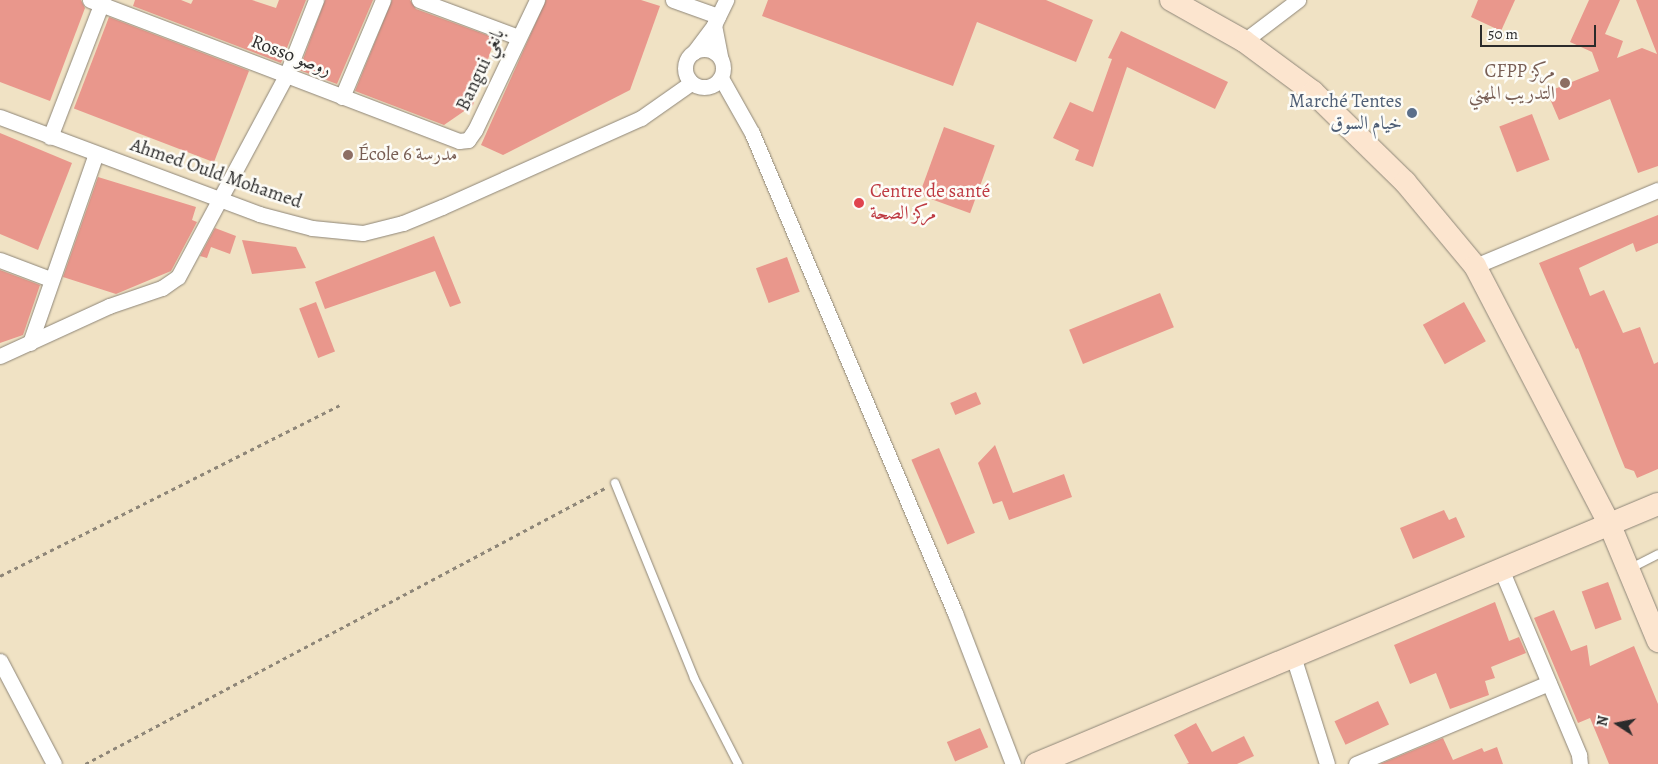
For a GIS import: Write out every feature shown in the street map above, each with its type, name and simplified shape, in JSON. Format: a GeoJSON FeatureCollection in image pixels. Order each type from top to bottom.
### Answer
{"type":"FeatureCollection","features":[{"type":"Feature","properties":{"kind":"street"},"geometry":{"type":"LineString","coordinates":[[0,356],[109,306],[172,282],[183,272],[286,76],[316,0]]}},
{"type":"Feature","properties":{"kind":"street"},"geometry":{"type":"LineString","coordinates":[[342,97],[383,0]]}},
{"type":"Feature","properties":{"kind":"street"},"geometry":{"type":"LineString","coordinates":[[419,0],[518,37]]}},
{"type":"Feature","properties":{"kind":"street","name":"Bangui بانغي"},"geometry":{"type":"LineString","coordinates":[[475,130],[537,0]]}},
{"type":"Feature","properties":{"kind":"street"},"geometry":{"type":"LineString","coordinates":[[673,0],[716,21]]}},
{"type":"Feature","properties":{"kind":"street"},"geometry":{"type":"LineString","coordinates":[[716,21],[720,57],[724,68],[721,78],[710,87],[691,83],[685,71],[694,52],[716,21],[726,0]]}},
{"type":"Feature","properties":{"kind":"street"},"geometry":{"type":"LineString","coordinates":[[1171,0],[1244,42],[1313,92],[1365,140],[1476,266],[1609,523],[1658,641]]}},
{"type":"Feature","properties":{"kind":"street"},"geometry":{"type":"LineString","coordinates":[[1244,42],[1298,0]]}},
{"type":"Feature","properties":{"kind":"street"},"geometry":{"type":"LineString","coordinates":[[50,136],[98,1]]}},
{"type":"Feature","properties":{"kind":"street","name":"Rosso روصو"},"geometry":{"type":"LineString","coordinates":[[98,1],[454,141],[468,140],[475,130]]}},
{"type":"Feature","properties":{"kind":"street"},"geometry":{"type":"LineString","coordinates":[[694,52],[705,49],[720,57]]}},
{"type":"Feature","properties":{"kind":"street"},"geometry":{"type":"LineString","coordinates":[[721,78],[759,150],[955,613],[1013,764]]}},
{"type":"Feature","properties":{"kind":"street","name":"Ahmed Ould Mohamed"},"geometry":{"type":"LineString","coordinates":[[0,117],[219,201],[312,228],[356,232],[379,230],[442,207],[641,118],[691,83]]}},
{"type":"Feature","properties":{"kind":"street"},"geometry":{"type":"LineString","coordinates":[[30,343],[50,279],[96,154]]}},
{"type":"Feature","properties":{"kind":"street"},"geometry":{"type":"LineString","coordinates":[[1476,266],[1658,190]]}},
{"type":"Feature","properties":{"kind":"street"},"geometry":{"type":"LineString","coordinates":[[0,260],[50,279]]}},
{"type":"Feature","properties":{"kind":"street"},"geometry":{"type":"LineString","coordinates":[[1036,764],[1658,504]]}},
{"type":"Feature","properties":{"kind":"street"},"geometry":{"type":"LineString","coordinates":[[1501,569],[1580,764]]}},
{"type":"Feature","properties":{"kind":"street"},"geometry":{"type":"LineString","coordinates":[[1293,656],[1327,764]]}},
{"type":"Feature","properties":{"kind":"street"},"geometry":{"type":"LineString","coordinates":[[0,661],[54,764]]}},
{"type":"Feature","properties":{"kind":"street"},"geometry":{"type":"LineString","coordinates":[[1356,764],[1549,684]]}},
{"type":"Feature","properties":{"kind":"lane"},"geometry":{"type":"LineString","coordinates":[[615,483],[694,678],[738,764]]}},
{"type":"Feature","properties":{"kind":"lane"},"geometry":{"type":"LineString","coordinates":[[1628,569],[1658,554]]}},
{"type":"Feature","properties":{"kind":"path"},"geometry":{"type":"LineString","coordinates":[[0,576],[340,405]]}},
{"type":"Feature","properties":{"kind":"path"},"geometry":{"type":"LineString","coordinates":[[85,764],[615,483]]}},
{"type":"Feature","properties":{"kind":"building"},"geometry":{"type":"Polygon","coordinates":[[[0,0],[81,0],[85,8],[50,101],[0,82],[0,0]]]}},
{"type":"Feature","properties":{"kind":"building"},"geometry":{"type":"Polygon","coordinates":[[[135,0],[181,0],[191,4],[193,0],[252,0],[276,8],[279,0],[306,0],[281,63],[133,6],[135,0]]]}},
{"type":"Feature","properties":{"kind":"building"},"geometry":{"type":"Polygon","coordinates":[[[325,0],[373,0],[337,84],[299,70],[325,0]]]}},
{"type":"Feature","properties":{"kind":"building"},"geometry":{"type":"Polygon","coordinates":[[[392,0],[410,0],[416,9],[495,38],[473,105],[444,125],[355,91],[392,0]]]}},
{"type":"Feature","properties":{"kind":"building"},"geometry":{"type":"Polygon","coordinates":[[[546,0],[641,0],[660,6],[630,90],[503,155],[481,145],[546,0]]]}},
{"type":"Feature","properties":{"kind":"building"},"geometry":{"type":"Polygon","coordinates":[[[768,0],[1046,0],[1093,20],[1076,62],[977,22],[953,86],[762,16],[768,0]]]}},
{"type":"Feature","properties":{"kind":"building"},"geometry":{"type":"Polygon","coordinates":[[[1478,0],[1515,0],[1501,31],[1471,17],[1478,0]]]}},
{"type":"Feature","properties":{"kind":"building"},"geometry":{"type":"Polygon","coordinates":[[[1589,0],[1620,0],[1605,34],[1623,41],[1617,58],[1642,48],[1657,54],[1636,0],[1658,0],[1658,166],[1638,173],[1610,99],[1559,120],[1547,92],[1599,71],[1592,52],[1570,42],[1589,0]]]}},
{"type":"Feature","properties":{"kind":"building"},"geometry":{"type":"Polygon","coordinates":[[[109,17],[249,71],[214,162],[74,108],[109,17]]]}},
{"type":"Feature","properties":{"kind":"building"},"geometry":{"type":"Polygon","coordinates":[[[1121,31],[1228,82],[1215,109],[1127,67],[1093,167],[1075,160],[1079,150],[1053,138],[1070,102],[1093,112],[1112,59],[1108,58],[1121,31]]]}},
{"type":"Feature","properties":{"kind":"building"},"geometry":{"type":"Polygon","coordinates":[[[1532,114],[1550,160],[1517,172],[1499,127],[1532,114]]]}},
{"type":"Feature","properties":{"kind":"building"},"geometry":{"type":"Polygon","coordinates":[[[944,127],[995,145],[970,213],[919,195],[944,127]]]}},
{"type":"Feature","properties":{"kind":"building"},"geometry":{"type":"Polygon","coordinates":[[[0,133],[72,163],[38,250],[0,234],[0,133]]]}},
{"type":"Feature","properties":{"kind":"building"},"geometry":{"type":"Polygon","coordinates":[[[98,177],[196,207],[192,220],[197,222],[171,271],[116,294],[63,277],[98,177]]]}},
{"type":"Feature","properties":{"kind":"building"},"geometry":{"type":"Polygon","coordinates":[[[1658,215],[1658,243],[1636,252],[1633,243],[1579,268],[1590,296],[1604,290],[1623,333],[1640,327],[1654,364],[1658,362],[1658,469],[1637,478],[1634,471],[1625,468],[1578,348],[1576,349],[1539,263],[1658,215]]]}},
{"type":"Feature","properties":{"kind":"building"},"geometry":{"type":"Polygon","coordinates":[[[215,228],[236,236],[230,254],[211,247],[207,258],[200,256],[215,228]]]}},
{"type":"Feature","properties":{"kind":"building"},"geometry":{"type":"Polygon","coordinates":[[[434,236],[461,303],[450,307],[435,271],[325,309],[315,282],[434,236]]]}},
{"type":"Feature","properties":{"kind":"building"},"geometry":{"type":"Polygon","coordinates":[[[242,240],[296,247],[306,268],[252,274],[242,240]]]}},
{"type":"Feature","properties":{"kind":"building"},"geometry":{"type":"Polygon","coordinates":[[[787,257],[800,292],[769,303],[756,268],[787,257]]]}},
{"type":"Feature","properties":{"kind":"building"},"geometry":{"type":"Polygon","coordinates":[[[0,270],[40,285],[23,335],[0,343],[0,270]]]}},
{"type":"Feature","properties":{"kind":"building"},"geometry":{"type":"Polygon","coordinates":[[[1160,293],[1174,327],[1083,364],[1069,330],[1160,293]]]}},
{"type":"Feature","properties":{"kind":"building"},"geometry":{"type":"Polygon","coordinates":[[[316,302],[335,351],[318,358],[299,308],[316,302]]]}},
{"type":"Feature","properties":{"kind":"building"},"geometry":{"type":"Polygon","coordinates":[[[1464,302],[1486,341],[1445,364],[1423,325],[1464,302]]]}},
{"type":"Feature","properties":{"kind":"building"},"geometry":{"type":"Polygon","coordinates":[[[976,392],[981,404],[955,415],[950,403],[976,392]]]}},
{"type":"Feature","properties":{"kind":"building"},"geometry":{"type":"Polygon","coordinates":[[[995,445],[1013,493],[1064,474],[1072,497],[1009,520],[1002,501],[993,504],[978,463],[995,445]]]}},
{"type":"Feature","properties":{"kind":"building"},"geometry":{"type":"Polygon","coordinates":[[[939,448],[975,533],[947,544],[911,460],[939,448]]]}},
{"type":"Feature","properties":{"kind":"building"},"geometry":{"type":"Polygon","coordinates":[[[1444,510],[1449,520],[1456,517],[1465,537],[1413,559],[1400,528],[1444,510]]]}},
{"type":"Feature","properties":{"kind":"building"},"geometry":{"type":"Polygon","coordinates":[[[1608,582],[1622,620],[1595,629],[1582,592],[1608,582]]]}},
{"type":"Feature","properties":{"kind":"building"},"geometry":{"type":"Polygon","coordinates":[[[1495,602],[1509,641],[1519,637],[1526,653],[1491,667],[1495,678],[1485,681],[1489,695],[1450,709],[1436,673],[1410,684],[1394,645],[1495,602]]]}},
{"type":"Feature","properties":{"kind":"building"},"geometry":{"type":"Polygon","coordinates":[[[1554,610],[1571,651],[1587,645],[1590,666],[1634,646],[1658,704],[1658,764],[1609,764],[1590,718],[1578,723],[1534,618],[1554,610]]]}},
{"type":"Feature","properties":{"kind":"building"},"geometry":{"type":"Polygon","coordinates":[[[1378,701],[1389,725],[1345,745],[1334,721],[1378,701]]]}},
{"type":"Feature","properties":{"kind":"building"},"geometry":{"type":"Polygon","coordinates":[[[1196,723],[1212,752],[1244,736],[1254,756],[1237,764],[1186,764],[1189,763],[1174,735],[1196,723]]]}},
{"type":"Feature","properties":{"kind":"building"},"geometry":{"type":"Polygon","coordinates":[[[980,728],[988,747],[955,761],[947,742],[980,728]]]}},
{"type":"Feature","properties":{"kind":"building"},"geometry":{"type":"Polygon","coordinates":[[[1443,738],[1453,760],[1482,748],[1484,752],[1497,747],[1503,764],[1380,764],[1443,738]]]}},
{"type":"Feature","properties":{"kind":"place","name":"CFPP مركز التدريب المهني"},"geometry":{"type":"Point","coordinates":[1565,83]}},
{"type":"Feature","properties":{"kind":"place","name":"Marché Tentes خيام السوق"},"geometry":{"type":"Point","coordinates":[1412,113]}},
{"type":"Feature","properties":{"kind":"place","name":"École 6 مدرسة"},"geometry":{"type":"Point","coordinates":[348,155]}},
{"type":"Feature","properties":{"kind":"place","name":"Centre de santé مركز الصحة"},"geometry":{"type":"Point","coordinates":[859,203]}}]}
